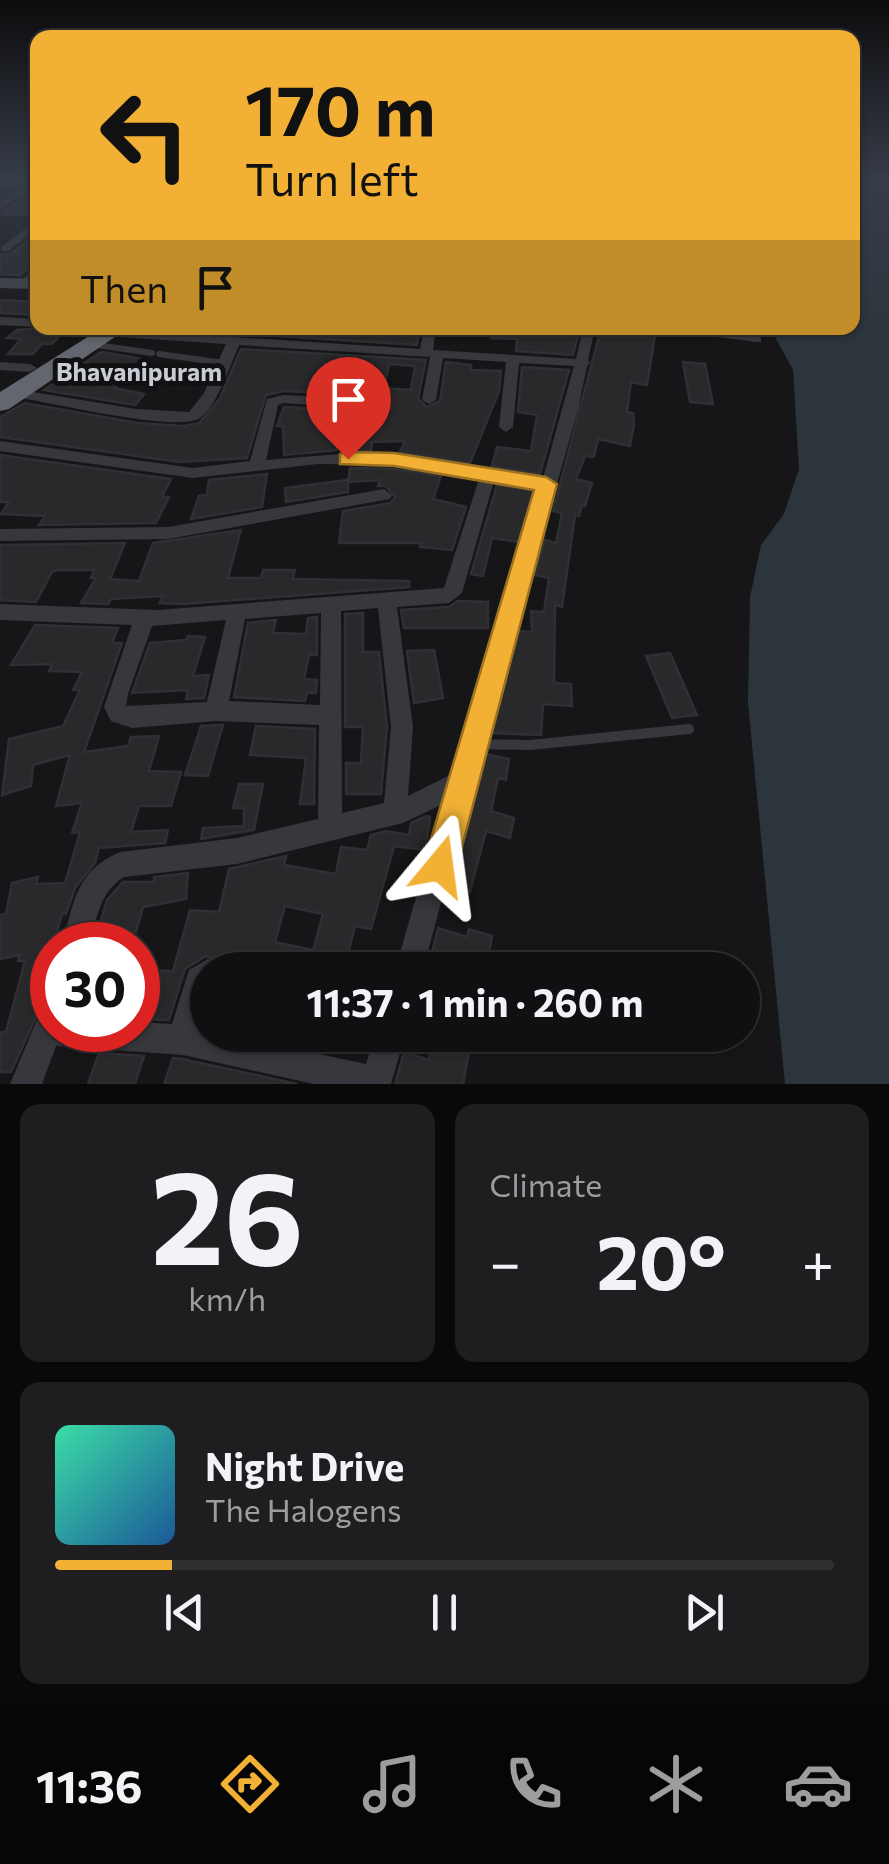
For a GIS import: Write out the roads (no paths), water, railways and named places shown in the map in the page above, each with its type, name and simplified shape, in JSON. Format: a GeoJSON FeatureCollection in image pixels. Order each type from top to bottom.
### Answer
{"type":"FeatureCollection","features":[{"type":"Feature","properties":{"kind":"highway"},"geometry":{"type":"LineString","coordinates":[[5,395],[30,368],[99,335]]}},
{"type":"Feature","properties":{"kind":"highway"},"geometry":{"type":"LineString","coordinates":[[5,395],[100,335]]}},
{"type":"Feature","properties":{"kind":"street"},"geometry":{"type":"LineString","coordinates":[[5,249],[25,233]]}},
{"type":"Feature","properties":{"kind":"street"},"geometry":{"type":"LineString","coordinates":[[0,283],[30,287]]}},
{"type":"Feature","properties":{"kind":"street"},"geometry":{"type":"LineString","coordinates":[[0,292],[30,287]]}},
{"type":"Feature","properties":{"kind":"street"},"geometry":{"type":"LineString","coordinates":[[0,321],[30,323]]}},
{"type":"Feature","properties":{"kind":"street"},"geometry":{"type":"LineString","coordinates":[[136,335],[584,364]]}},
{"type":"Feature","properties":{"kind":"street"},"geometry":{"type":"LineString","coordinates":[[348,459],[355,335]]}},
{"type":"Feature","properties":{"kind":"street"},"geometry":{"type":"LineString","coordinates":[[428,400],[430,335]]}},
{"type":"Feature","properties":{"kind":"street"},"geometry":{"type":"LineString","coordinates":[[415,952],[546,484],[584,364],[588,335]]}},
{"type":"Feature","properties":{"kind":"street"},"geometry":{"type":"LineString","coordinates":[[5,395],[188,418],[201,410],[234,341]]}},
{"type":"Feature","properties":{"kind":"street"},"geometry":{"type":"LineString","coordinates":[[506,427],[513,358]]}},
{"type":"Feature","properties":{"kind":"street"},"geometry":{"type":"LineString","coordinates":[[0,366],[30,368]]}},
{"type":"Feature","properties":{"kind":"street"},"geometry":{"type":"LineString","coordinates":[[257,465],[272,402],[284,399],[354,403]]}},
{"type":"Feature","properties":{"kind":"street"},"geometry":{"type":"LineString","coordinates":[[0,446],[193,473],[348,459],[394,460],[546,484]]}},
{"type":"Feature","properties":{"kind":"street"},"geometry":{"type":"LineString","coordinates":[[0,612],[146,618],[442,597],[452,592],[488,476]]}},
{"type":"Feature","properties":{"kind":"street"},"geometry":{"type":"LineString","coordinates":[[0,535],[168,533],[384,495]]}},
{"type":"Feature","properties":{"kind":"street"},"geometry":{"type":"LineString","coordinates":[[386,599],[402,727],[394,813]]}},
{"type":"Feature","properties":{"kind":"street"},"geometry":{"type":"LineString","coordinates":[[330,826],[331,604]]}},
{"type":"Feature","properties":{"kind":"street"},"geometry":{"type":"LineString","coordinates":[[216,711],[237,613]]}},
{"type":"Feature","properties":{"kind":"street"},"geometry":{"type":"LineString","coordinates":[[146,618],[117,694],[114,707],[119,714],[328,714]]}},
{"type":"Feature","properties":{"kind":"street"},"geometry":{"type":"LineString","coordinates":[[83,922],[92,890],[102,876],[120,865],[237,851],[394,813],[464,780]]}},
{"type":"Feature","properties":{"kind":"street"},"geometry":{"type":"LineString","coordinates":[[183,1040],[190,1014]]}},
{"type":"Feature","properties":{"kind":"street"},"geometry":{"type":"LineString","coordinates":[[160,1037],[375,1083],[385,1052]]}},
{"type":"Feature","properties":{"kind":"street"},"geometry":{"type":"LineString","coordinates":[[26,1084],[39,1052]]}},
{"type":"Feature","properties":{"kind":"lane"},"geometry":{"type":"LineString","coordinates":[[108,335],[156,353],[224,363]]}},
{"type":"Feature","properties":{"kind":"lane"},"geometry":{"type":"LineString","coordinates":[[473,744],[530,745],[689,729]]}},
{"type":"Feature","properties":{"kind":"district","name":"Bhavanipuram"},"geometry":{"type":"Point","coordinates":[139,371]}}]}
